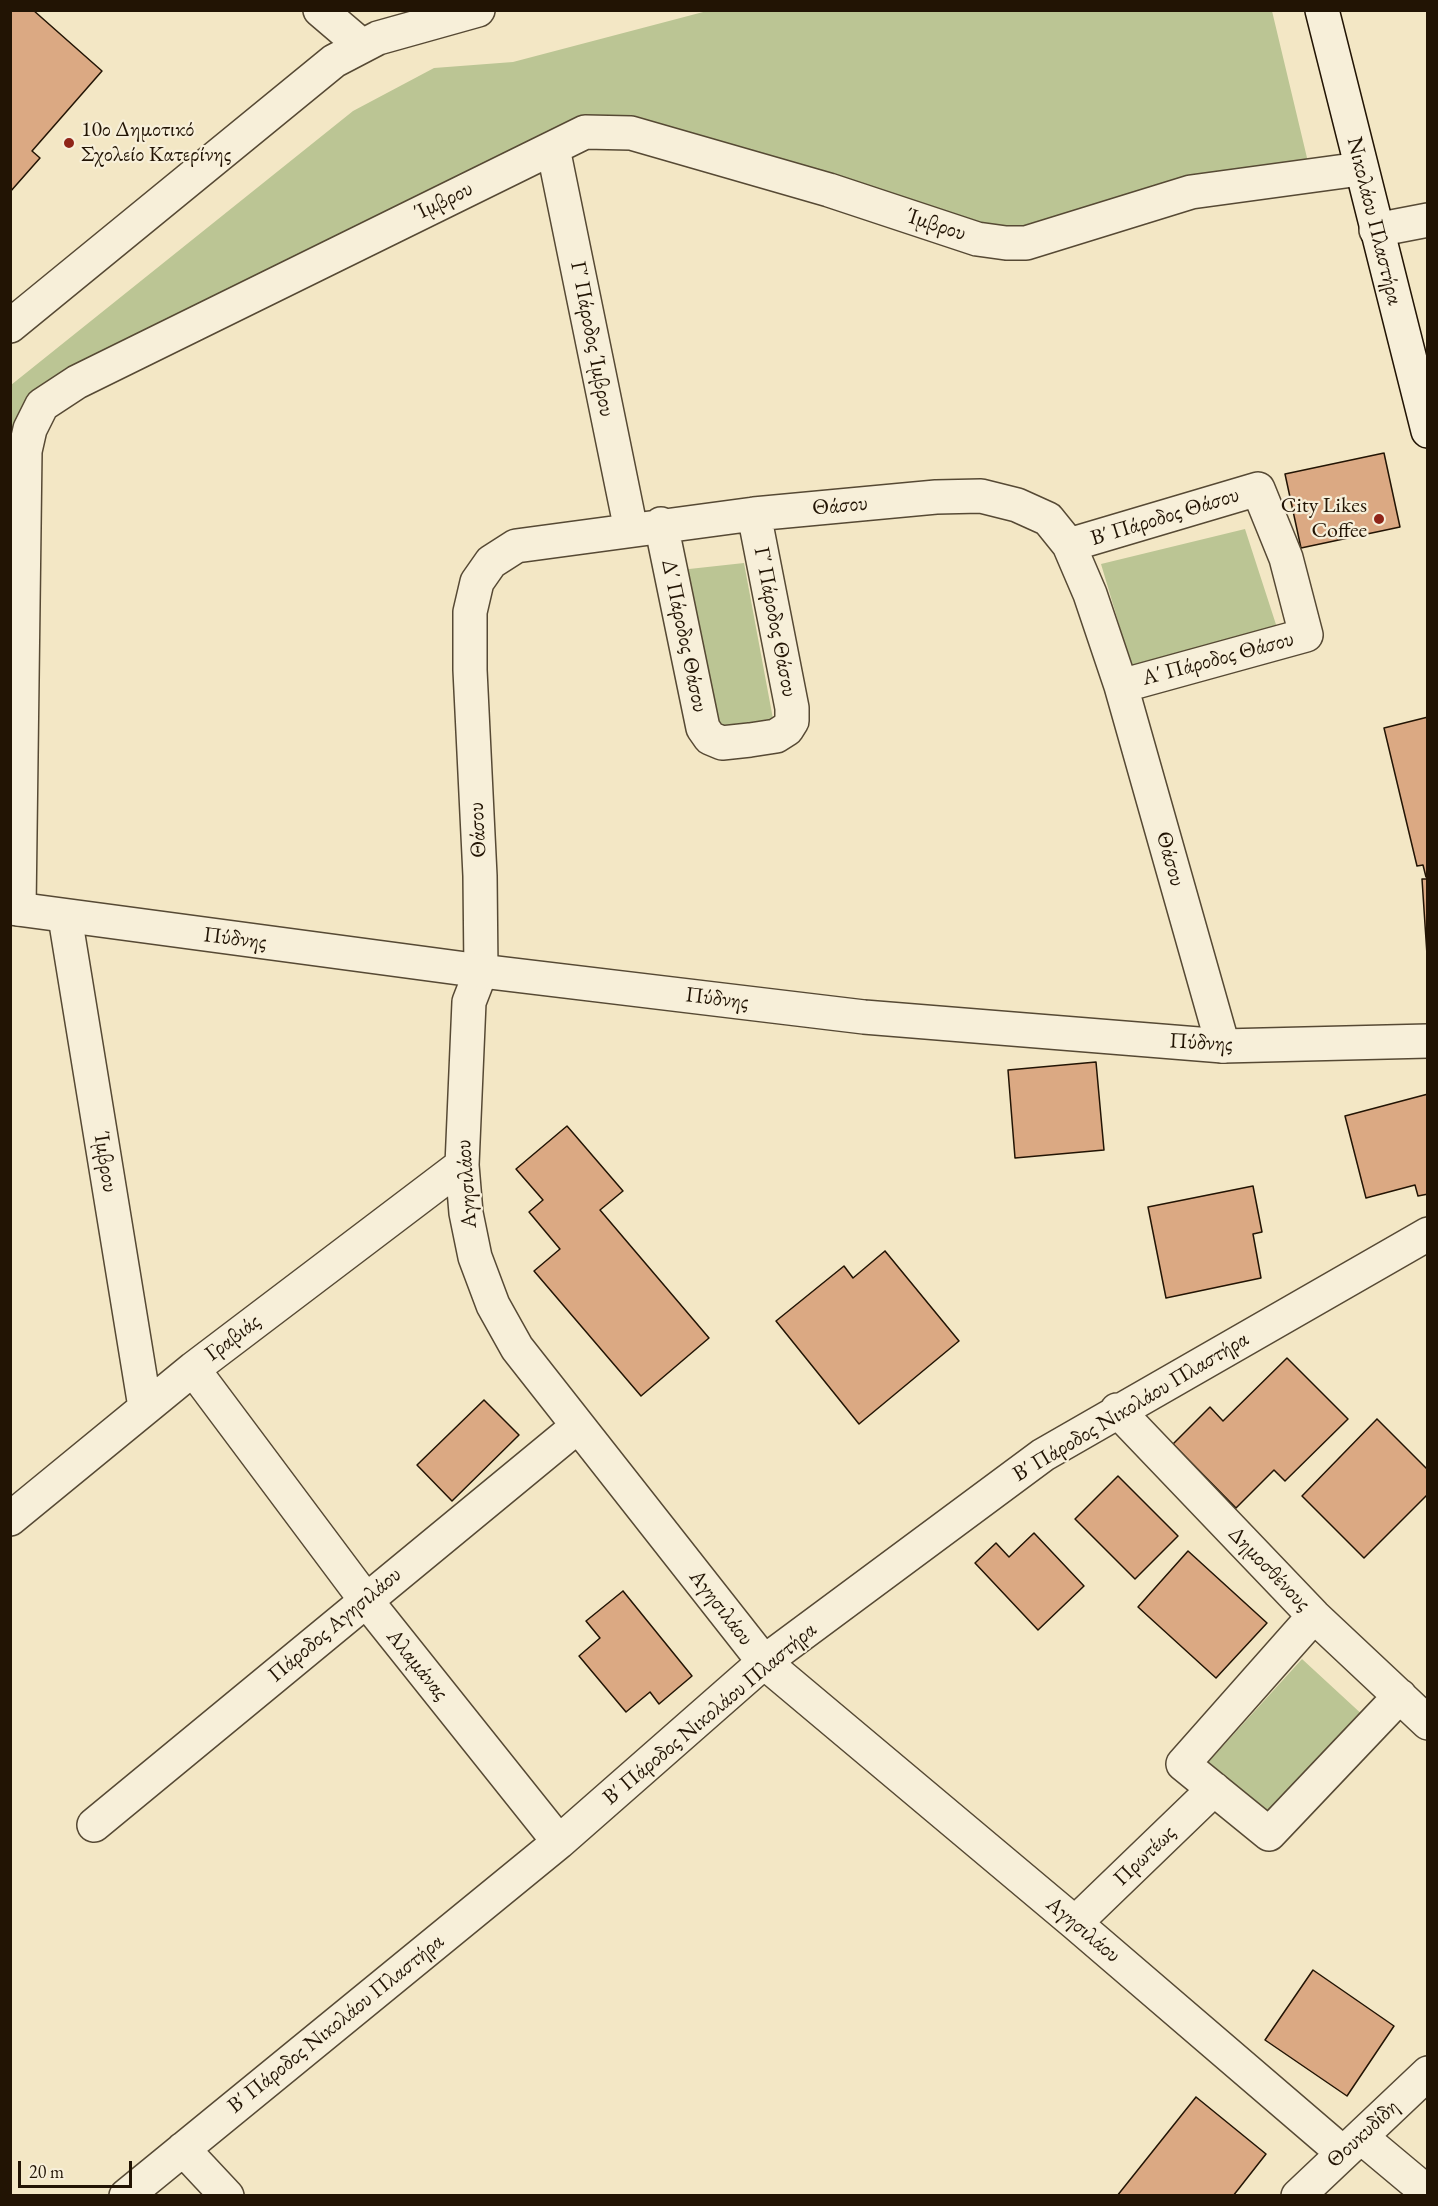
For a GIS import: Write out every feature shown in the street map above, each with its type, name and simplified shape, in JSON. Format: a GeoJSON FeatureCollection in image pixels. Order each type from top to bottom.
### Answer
{"type":"FeatureCollection","features":[{"type":"Feature","properties":{"kind":"street"},"geometry":{"type":"LineString","coordinates":[[320,10],[361,45]]}},
{"type":"Feature","properties":{"kind":"street"},"geometry":{"type":"LineString","coordinates":[[10,326],[311,80],[361,45],[478,10]]}},
{"type":"Feature","properties":{"kind":"street","name":"Νικολάου Πλαστήρα"},"geometry":{"type":"LineString","coordinates":[[1322,10],[1360,170],[1428,431]]}},
{"type":"Feature","properties":{"kind":"street","name":"Ίμβρου"},"geometry":{"type":"LineString","coordinates":[[15,909],[25,450],[30,429],[42,405],[77,382],[585,132],[631,133],[829,190],[977,239],[1005,243],[1026,243],[1191,192],[1360,170]]}},
{"type":"Feature","properties":{"kind":"street","name":"Γ΄ Πάροδος Ίμβρου"},"geometry":{"type":"LineString","coordinates":[[553,147],[646,527]]}},
{"type":"Feature","properties":{"kind":"street"},"geometry":{"type":"LineString","coordinates":[[1376,230],[1428,220]]}},
{"type":"Feature","properties":{"kind":"street","name":"Β΄ Πάροδος Θάσου"},"geometry":{"type":"LineString","coordinates":[[1069,545],[1258,489],[1286,558]]}},
{"type":"Feature","properties":{"kind":"street","name":"Θάσου"},"geometry":{"type":"LineString","coordinates":[[481,971],[480,876],[470,670],[470,612],[477,582],[491,562],[516,546],[646,527],[754,514],[936,497],[981,496],[1017,506],[1048,519],[1069,545],[1090,594],[1121,686],[1223,1046]]}},
{"type":"Feature","properties":{"kind":"street","name":"Γ΄ Πάροδος Θάσου"},"geometry":{"type":"LineString","coordinates":[[754,514],[792,708],[792,721],[787,729]]}},
{"type":"Feature","properties":{"kind":"street","name":"Δ΄ Πάροδος Θάσου"},"geometry":{"type":"LineString","coordinates":[[646,527],[704,728],[710,738],[722,743],[776,736],[787,729]]}},
{"type":"Feature","properties":{"kind":"street","name":"Α΄ Πάροδος Θάσου"},"geometry":{"type":"LineString","coordinates":[[1121,686],[1306,635],[1286,558]]}},
{"type":"Feature","properties":{"kind":"street","name":"Πύδνης"},"geometry":{"type":"LineString","coordinates":[[15,909],[481,971],[864,1017],[1223,1046],[1428,1041]]}},
{"type":"Feature","properties":{"kind":"street","name":"Ίμβρου"},"geometry":{"type":"LineString","coordinates":[[66,917],[145,1407]]}},
{"type":"Feature","properties":{"kind":"street","name":"Αγησιλάου"},"geometry":{"type":"LineString","coordinates":[[481,971],[469,1002],[462,1165],[466,1213],[475,1257],[493,1305],[517,1348],[764,1662],[1075,1923],[1352,2145],[1428,2193]]}},
{"type":"Feature","properties":{"kind":"street","name":"Γραβιάς"},"geometry":{"type":"LineString","coordinates":[[10,1519],[193,1369],[462,1165]]}},
{"type":"Feature","properties":{"kind":"street","name":"Β΄ Πάροδος Νικολάου Πλαστήρα"},"geometry":{"type":"LineString","coordinates":[[126,2196],[559,1842],[764,1662],[1043,1455],[1117,1410],[1428,1234]]}},
{"type":"Feature","properties":{"kind":"street","name":"Αλαμάνας"},"geometry":{"type":"LineString","coordinates":[[193,1369],[365,1599],[559,1842]]}},
{"type":"Feature","properties":{"kind":"street","name":"Δημοσθένους"},"geometry":{"type":"LineString","coordinates":[[1117,1410],[1314,1617],[1428,1723]]}},
{"type":"Feature","properties":{"kind":"street","name":"Πάροδος Αγησιλάου"},"geometry":{"type":"LineString","coordinates":[[94,1825],[365,1599],[578,1426]]}},
{"type":"Feature","properties":{"kind":"street"},"geometry":{"type":"LineString","coordinates":[[1314,1617],[1183,1764],[1269,1834],[1400,1696]]}},
{"type":"Feature","properties":{"kind":"street","name":"Πρωτέως"},"geometry":{"type":"LineString","coordinates":[[1075,1923],[1214,1789]]}},
{"type":"Feature","properties":{"kind":"street","name":"Θουκυδίδη"},"geometry":{"type":"LineString","coordinates":[[1298,2196],[1428,2073]]}},
{"type":"Feature","properties":{"kind":"street"},"geometry":{"type":"LineString","coordinates":[[183,2149],[227,2196]]}},
{"type":"Feature","properties":{"kind":"green space"},"geometry":{"type":"Polygon","coordinates":[[[707,11],[1272,11],[1308,162],[1009,250],[608,132],[28,407],[11,431],[11,385],[353,111],[434,68],[513,62],[707,11]]]}},
{"type":"Feature","properties":{"kind":"green space"},"geometry":{"type":"Polygon","coordinates":[[[1245,529],[1282,643],[1135,678],[1101,564],[1245,529]]]}},
{"type":"Feature","properties":{"kind":"green space"},"geometry":{"type":"Polygon","coordinates":[[[744,563],[776,735],[713,742],[680,570],[744,563]]]}},
{"type":"Feature","properties":{"kind":"green space"},"geometry":{"type":"Polygon","coordinates":[[[1302,1659],[1366,1718],[1254,1837],[1192,1780],[1302,1659]]]}},
{"type":"Feature","properties":{"kind":"building"},"geometry":{"type":"Polygon","coordinates":[[[10,10],[33,10],[102,71],[32,151],[40,158],[10,192],[10,10]]]}},
{"type":"Feature","properties":{"kind":"building"},"geometry":{"type":"Polygon","coordinates":[[[1384,453],[1400,527],[1301,548],[1285,474],[1384,453]]]}},
{"type":"Feature","properties":{"kind":"building"},"geometry":{"type":"Polygon","coordinates":[[[1428,717],[1428,876],[1426,877],[1423,865],[1417,866],[1384,728],[1428,717]]]}},
{"type":"Feature","properties":{"kind":"building"},"geometry":{"type":"Polygon","coordinates":[[[1422,879],[1428,879],[1428,970],[1422,879]]]}},
{"type":"Feature","properties":{"kind":"building"},"geometry":{"type":"Polygon","coordinates":[[[1096,1062],[1104,1150],[1015,1158],[1008,1070],[1096,1062]]]}},
{"type":"Feature","properties":{"kind":"building"},"geometry":{"type":"Polygon","coordinates":[[[1428,1094],[1428,1194],[1418,1196],[1415,1185],[1366,1198],[1345,1116],[1428,1094]]]}},
{"type":"Feature","properties":{"kind":"building"},"geometry":{"type":"Polygon","coordinates":[[[567,1126],[623,1191],[600,1210],[709,1338],[641,1396],[534,1271],[560,1249],[529,1212],[543,1200],[516,1169],[567,1126]]]}},
{"type":"Feature","properties":{"kind":"building"},"geometry":{"type":"Polygon","coordinates":[[[1253,1186],[1262,1232],[1253,1234],[1261,1278],[1166,1298],[1148,1207],[1253,1186]]]}},
{"type":"Feature","properties":{"kind":"building"},"geometry":{"type":"Polygon","coordinates":[[[885,1251],[959,1341],[859,1424],[776,1321],[844,1266],[853,1278],[885,1251]]]}},
{"type":"Feature","properties":{"kind":"building"},"geometry":{"type":"Polygon","coordinates":[[[1287,1358],[1348,1419],[1285,1481],[1274,1470],[1236,1508],[1173,1444],[1210,1407],[1223,1421],[1287,1358]]]}},
{"type":"Feature","properties":{"kind":"building"},"geometry":{"type":"Polygon","coordinates":[[[484,1400],[519,1435],[452,1501],[417,1465],[484,1400]]]}},
{"type":"Feature","properties":{"kind":"building"},"geometry":{"type":"Polygon","coordinates":[[[1377,1419],[1428,1470],[1428,1494],[1364,1558],[1302,1496],[1377,1419]]]}},
{"type":"Feature","properties":{"kind":"building"},"geometry":{"type":"Polygon","coordinates":[[[1118,1476],[1178,1536],[1135,1579],[1075,1519],[1118,1476]]]}},
{"type":"Feature","properties":{"kind":"building"},"geometry":{"type":"Polygon","coordinates":[[[1034,1533],[1084,1586],[1038,1630],[975,1563],[996,1543],[1009,1557],[1034,1533]]]}},
{"type":"Feature","properties":{"kind":"building"},"geometry":{"type":"Polygon","coordinates":[[[1188,1551],[1267,1623],[1216,1678],[1138,1607],[1188,1551]]]}},
{"type":"Feature","properties":{"kind":"building"},"geometry":{"type":"Polygon","coordinates":[[[623,1591],[692,1676],[659,1704],[650,1692],[626,1712],[579,1656],[600,1638],[586,1621],[623,1591]]]}},
{"type":"Feature","properties":{"kind":"building"},"geometry":{"type":"Polygon","coordinates":[[[1313,1970],[1394,2026],[1347,2096],[1265,2040],[1313,1970]]]}},
{"type":"Feature","properties":{"kind":"building"},"geometry":{"type":"Polygon","coordinates":[[[1196,2097],[1266,2154],[1233,2196],[1117,2196],[1196,2097]]]}},
{"type":"Feature","properties":{"kind":"place","name":"10ο Δημοτικό Σχολείο Κατερίνης"},"geometry":{"type":"Point","coordinates":[69,143]}},
{"type":"Feature","properties":{"kind":"place","name":"City Likes Coffee"},"geometry":{"type":"Point","coordinates":[1379,519]}}]}
